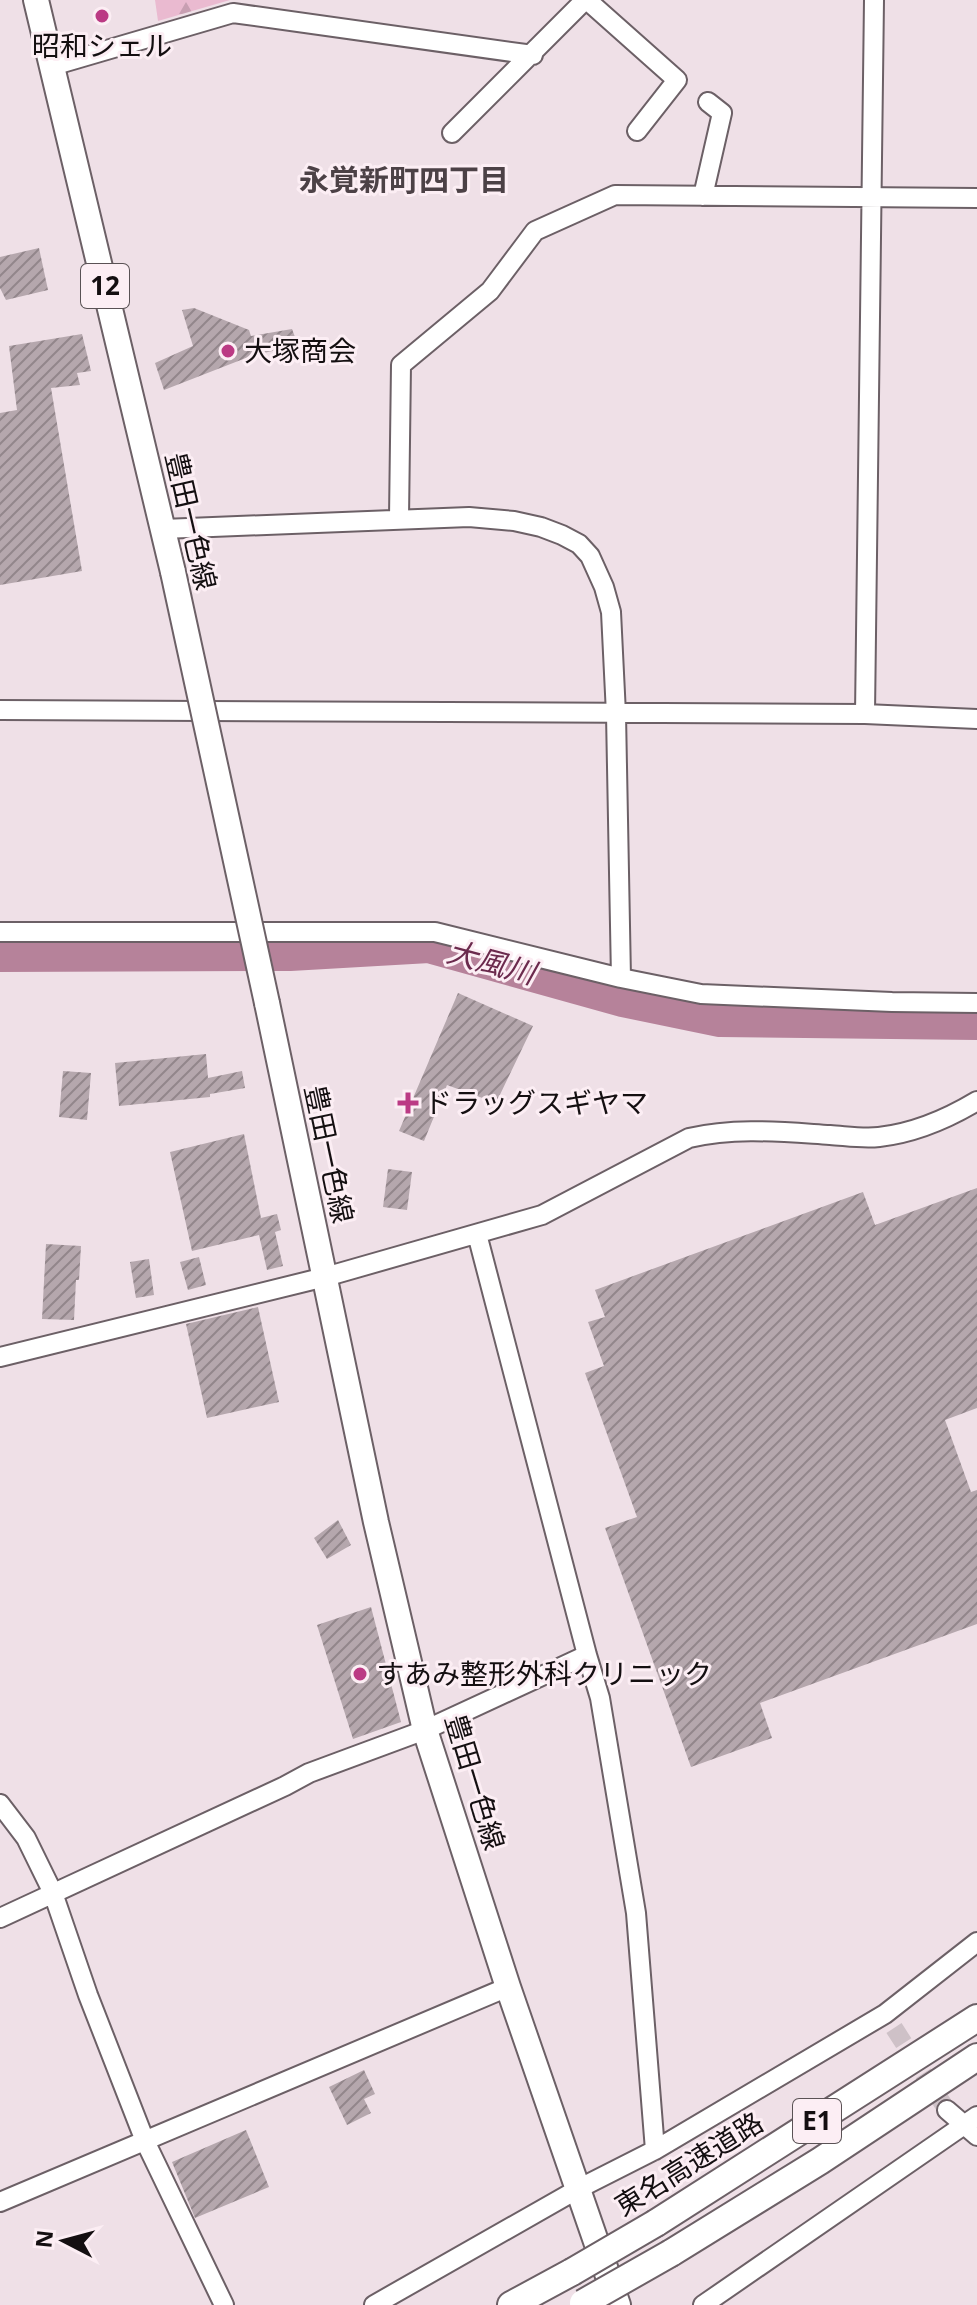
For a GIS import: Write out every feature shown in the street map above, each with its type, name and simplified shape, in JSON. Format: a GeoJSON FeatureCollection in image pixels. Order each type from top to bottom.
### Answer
{"type":"FeatureCollection","features":[{"type":"Feature","properties":{"kind":"highway","name":"東名高速道路"},"geometry":{"type":"LineString","coordinates":[[511,2305],[656,2223],[977,2018]]}},
{"type":"Feature","properties":{"kind":"highway","name":"E1"},"geometry":{"type":"LineString","coordinates":[[582,2304],[820,2161],[977,2057]]}},
{"type":"Feature","properties":{"kind":"main road","name":"豊田一色線"},"geometry":{"type":"LineString","coordinates":[[36,0],[173,572],[376,1522],[425,1730],[508,1987],[618,2305]]}},
{"type":"Feature","properties":{"kind":"street"},"geometry":{"type":"LineString","coordinates":[[452,133],[586,0],[677,80],[637,131]]}},
{"type":"Feature","properties":{"kind":"street"},"geometry":{"type":"LineString","coordinates":[[865,714],[874,0]]}},
{"type":"Feature","properties":{"kind":"street"},"geometry":{"type":"LineString","coordinates":[[52,66],[233,13],[533,55]]}},
{"type":"Feature","properties":{"kind":"street"},"geometry":{"type":"LineString","coordinates":[[703,196],[722,113],[708,102]]}},
{"type":"Feature","properties":{"kind":"street"},"geometry":{"type":"LineString","coordinates":[[399,518],[401,365],[490,291],[535,231],[615,195],[977,198]]}},
{"type":"Feature","properties":{"kind":"street"},"geometry":{"type":"LineString","coordinates":[[163,529],[469,517],[541,527],[579,544],[597,568],[611,612],[621,978]]}},
{"type":"Feature","properties":{"kind":"street"},"geometry":{"type":"LineString","coordinates":[[0,710],[865,714],[977,719]]}},
{"type":"Feature","properties":{"kind":"street"},"geometry":{"type":"LineString","coordinates":[[0,932],[435,932],[621,978],[701,994],[977,1003]]}},
{"type":"Feature","properties":{"kind":"street"},"geometry":{"type":"LineString","coordinates":[[0,1357],[325,1277],[542,1215],[689,1138],[745,1130],[875,1138],[916,1130],[977,1101]]}},
{"type":"Feature","properties":{"kind":"street"},"geometry":{"type":"LineString","coordinates":[[477,1234],[600,1698],[636,1913],[655,2150]]}},
{"type":"Feature","properties":{"kind":"street"},"geometry":{"type":"LineString","coordinates":[[0,1918],[309,1773],[425,1730],[587,1655]]}},
{"type":"Feature","properties":{"kind":"street"},"geometry":{"type":"LineString","coordinates":[[0,1804],[26,1838],[53,1893],[88,1995],[145,2141],[224,2305]]}},
{"type":"Feature","properties":{"kind":"street"},"geometry":{"type":"LineString","coordinates":[[374,2305],[578,2189],[889,2021],[977,1942]]}},
{"type":"Feature","properties":{"kind":"street"},"geometry":{"type":"LineString","coordinates":[[0,2202],[508,1987]]}},
{"type":"Feature","properties":{"kind":"street"},"geometry":{"type":"LineString","coordinates":[[711,2303],[973,2126],[947,2110]]}},
{"type":"Feature","properties":{"kind":"green space"},"geometry":{"type":"Polygon","coordinates":[[[155,0],[230,0],[158,21],[155,0]]]}},
{"type":"Feature","properties":{"kind":"building"},"geometry":{"type":"Polygon","coordinates":[[[39,248],[48,290],[6,300],[0,288],[0,257],[39,248]]]}},
{"type":"Feature","properties":{"kind":"building","name":"大塚商会"},"geometry":{"type":"Polygon","coordinates":[[[194,308],[249,330],[251,336],[292,329],[298,345],[251,356],[164,390],[155,363],[193,346],[182,310],[194,308]]]}},
{"type":"Feature","properties":{"kind":"building"},"geometry":{"type":"Polygon","coordinates":[[[82,334],[91,371],[77,373],[80,385],[51,388],[82,571],[0,585],[0,413],[17,410],[9,346],[82,334]]]}},
{"type":"Feature","properties":{"kind":"building"},"geometry":{"type":"Polygon","coordinates":[[[458,993],[533,1026],[496,1103],[447,1085],[424,1141],[399,1131],[458,993]]]}},
{"type":"Feature","properties":{"kind":"building"},"geometry":{"type":"Polygon","coordinates":[[[206,1054],[208,1078],[242,1071],[245,1088],[210,1094],[210,1097],[119,1106],[115,1063],[206,1054]]]}},
{"type":"Feature","properties":{"kind":"building"},"geometry":{"type":"Polygon","coordinates":[[[63,1071],[91,1073],[87,1120],[59,1117],[63,1071]]]}},
{"type":"Feature","properties":{"kind":"building"},"geometry":{"type":"Polygon","coordinates":[[[244,1134],[261,1218],[277,1214],[281,1230],[275,1232],[283,1266],[267,1270],[259,1235],[192,1251],[170,1152],[244,1134]]]}},
{"type":"Feature","properties":{"kind":"building"},"geometry":{"type":"Polygon","coordinates":[[[388,1169],[412,1172],[407,1210],[383,1207],[388,1169]]]}},
{"type":"Feature","properties":{"kind":"building"},"geometry":{"type":"Polygon","coordinates":[[[977,1188],[977,1408],[945,1420],[971,1492],[977,1490],[977,1624],[760,1703],[772,1738],[691,1767],[605,1528],[637,1517],[585,1373],[604,1366],[588,1322],[605,1317],[595,1290],[863,1192],[875,1225],[977,1188]]]}},
{"type":"Feature","properties":{"kind":"building"},"geometry":{"type":"Polygon","coordinates":[[[46,1244],[81,1246],[74,1320],[42,1319],[46,1244]]]}},
{"type":"Feature","properties":{"kind":"building"},"geometry":{"type":"Polygon","coordinates":[[[199,1257],[206,1285],[188,1290],[180,1262],[199,1257]]]}},
{"type":"Feature","properties":{"kind":"building"},"geometry":{"type":"Polygon","coordinates":[[[149,1259],[154,1295],[136,1298],[130,1262],[149,1259]]]}},
{"type":"Feature","properties":{"kind":"building"},"geometry":{"type":"Polygon","coordinates":[[[258,1307],[279,1402],[207,1418],[186,1324],[258,1307]]]}},
{"type":"Feature","properties":{"kind":"building"},"geometry":{"type":"Polygon","coordinates":[[[338,1520],[351,1545],[327,1559],[314,1538],[338,1520]]]}},
{"type":"Feature","properties":{"kind":"building","name":"すあみ整形外科クリニック"},"geometry":{"type":"Polygon","coordinates":[[[371,1607],[401,1722],[353,1739],[317,1625],[371,1607]]]}},
{"type":"Feature","properties":{"kind":"building"},"geometry":{"type":"Polygon","coordinates":[[[364,2070],[375,2094],[364,2099],[371,2113],[347,2125],[329,2087],[364,2070]]]}},
{"type":"Feature","properties":{"kind":"building"},"geometry":{"type":"Polygon","coordinates":[[[246,2130],[269,2187],[195,2218],[172,2162],[246,2130]]]}},
{"type":"Feature","properties":{"kind":"waterway","name":"大風川"},"geometry":{"type":"LineString","coordinates":[[0,955],[290,954],[429,946],[623,1000],[720,1020],[977,1023]]}},
{"type":"Feature","properties":{"kind":"tunnel"},"geometry":{"type":"LineString","coordinates":[[894,2028],[947,2110]]}},
{"type":"Feature","properties":{"kind":"place","name":"昭和シェル"},"geometry":{"type":"Point","coordinates":[102,16]}},
{"type":"Feature","properties":{"kind":"place","name":"大塚商会"},"geometry":{"type":"Point","coordinates":[228,351]}},
{"type":"Feature","properties":{"kind":"place","name":"ドラッグスギヤマ"},"geometry":{"type":"Point","coordinates":[408,1103]}},
{"type":"Feature","properties":{"kind":"place","name":"すあみ整形外科クリニック"},"geometry":{"type":"Point","coordinates":[360,1674]}},
{"type":"Feature","properties":{"kind":"district","name":"永覚新町四丁目"},"geometry":{"type":"Point","coordinates":[404,181]}}]}
